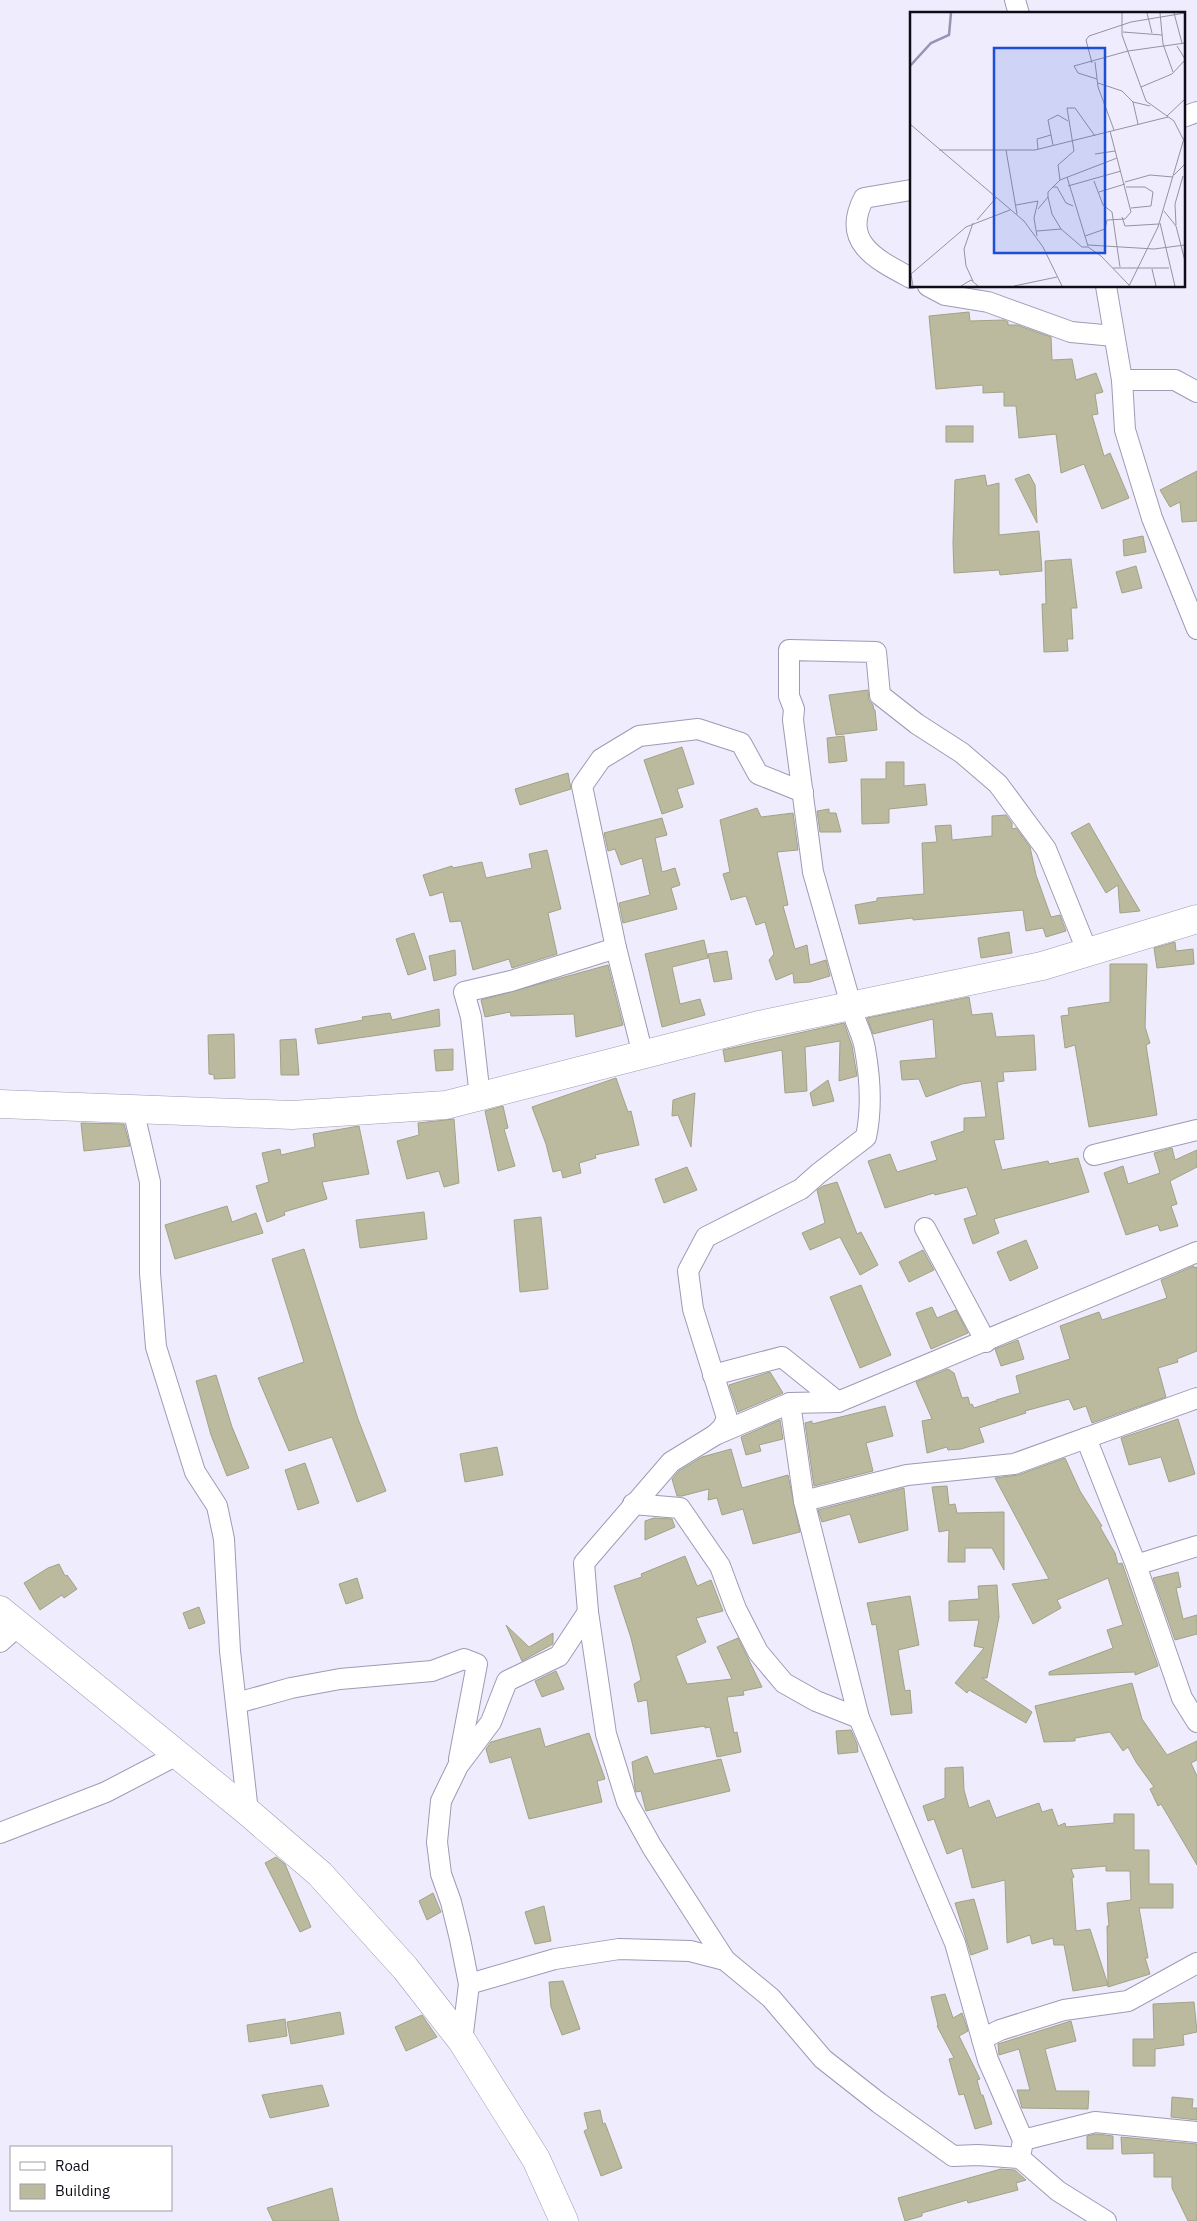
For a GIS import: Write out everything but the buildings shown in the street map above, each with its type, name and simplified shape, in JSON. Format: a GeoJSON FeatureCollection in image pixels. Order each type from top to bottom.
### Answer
{"type":"FeatureCollection","features":[{"type":"Feature","properties":{"kind":"street"},"geometry":{"type":"LineString","coordinates":[[1184,117],[1197,112]]}},
{"type":"Feature","properties":{"kind":"street"},"geometry":{"type":"LineString","coordinates":[[910,190],[864,198],[856,213],[856,234],[869,253],[910,277]]}},
{"type":"Feature","properties":{"kind":"street"},"geometry":{"type":"LineString","coordinates":[[932,288],[945,294],[988,302],[1071,332],[1114,336]]}},
{"type":"Feature","properties":{"kind":"street"},"geometry":{"type":"LineString","coordinates":[[1106,288],[1122,380],[1125,430],[1152,518],[1197,629]]}},
{"type":"Feature","properties":{"kind":"street"},"geometry":{"type":"LineString","coordinates":[[1122,380],[1175,380],[1197,392]]}},
{"type":"Feature","properties":{"kind":"street"},"geometry":{"type":"LineString","coordinates":[[715,1435],[723,1427],[726,1418],[693,1309],[688,1271],[706,1237],[801,1189],[866,1137],[870,1118],[865,1047],[853,1019],[851,1005],[813,872],[793,720],[794,709],[789,696],[789,650],[876,652],[880,695],[918,724],[962,753],[998,784],[1046,849],[1088,953]]}},
{"type":"Feature","properties":{"kind":"street"},"geometry":{"type":"LineString","coordinates":[[644,1055],[616,948],[582,786],[601,759],[639,736],[698,729],[741,743],[758,774],[803,792]]}},
{"type":"Feature","properties":{"kind":"street"},"geometry":{"type":"LineString","coordinates":[[0,1104],[292,1115],[446,1105],[759,1025],[1042,966],[1197,919]]}},
{"type":"Feature","properties":{"kind":"street"},"geometry":{"type":"LineString","coordinates":[[480,1097],[471,1017],[464,992],[511,981],[616,948]]}},
{"type":"Feature","properties":{"kind":"street"},"geometry":{"type":"LineString","coordinates":[[133,1109],[150,1182],[150,1273],[156,1348],[195,1472],[217,1506],[224,1538],[230,1650],[248,1812]]}},
{"type":"Feature","properties":{"kind":"street"},"geometry":{"type":"LineString","coordinates":[[1094,1156],[1197,1130]]}},
{"type":"Feature","properties":{"kind":"street"},"geometry":{"type":"LineString","coordinates":[[925,1228],[986,1342]]}},
{"type":"Feature","properties":{"kind":"street"},"geometry":{"type":"LineString","coordinates":[[1197,1252],[986,1342],[838,1402],[790,1403],[715,1435],[671,1462],[584,1563],[588,1612],[606,1734],[627,1802],[652,1847],[725,1960],[772,1998],[822,2059],[953,2156],[978,2155],[1021,2149],[1095,2122],[1197,2132]]}},
{"type":"Feature","properties":{"kind":"street"},"geometry":{"type":"LineString","coordinates":[[713,1374],[782,1357],[838,1402]]}},
{"type":"Feature","properties":{"kind":"street"},"geometry":{"type":"LineString","coordinates":[[804,1501],[908,1475],[1014,1464],[1197,1398]]}},
{"type":"Feature","properties":{"kind":"street"},"geometry":{"type":"LineString","coordinates":[[790,1403],[804,1501],[859,1718],[955,1943],[988,2060],[1021,2149],[1058,2191],[1106,2221]]}},
{"type":"Feature","properties":{"kind":"street"},"geometry":{"type":"LineString","coordinates":[[1086,1438],[1136,1565],[1182,1698],[1197,1722]]}},
{"type":"Feature","properties":{"kind":"street"},"geometry":{"type":"LineString","coordinates":[[633,1504],[680,1508],[720,1566],[736,1609],[758,1652],[784,1683],[816,1701],[859,1718]]}},
{"type":"Feature","properties":{"kind":"street"},"geometry":{"type":"LineString","coordinates":[[1136,1565],[1197,1546]]}},
{"type":"Feature","properties":{"kind":"street"},"geometry":{"type":"LineString","coordinates":[[462,2041],[469,1984],[458,1930],[441,1874],[437,1842],[441,1801],[458,1766],[491,1722],[508,1681],[559,1656],[588,1612]]}},
{"type":"Feature","properties":{"kind":"street"},"geometry":{"type":"LineString","coordinates":[[6,1625],[177,1755],[248,1812],[320,1874],[405,1968],[462,2041],[536,2159],[564,2221]]}},
{"type":"Feature","properties":{"kind":"street"},"geometry":{"type":"LineString","coordinates":[[237,1703],[291,1688],[340,1679],[432,1671],[464,1659],[477,1664],[458,1766]]}},
{"type":"Feature","properties":{"kind":"street"},"geometry":{"type":"LineString","coordinates":[[0,1833],[106,1792],[177,1755]]}},
{"type":"Feature","properties":{"kind":"street"},"geometry":{"type":"LineString","coordinates":[[469,1984],[555,1959],[619,1949],[690,1951],[725,1960]]}},
{"type":"Feature","properties":{"kind":"street"},"geometry":{"type":"LineString","coordinates":[[982,2039],[1000,2030],[1064,2010],[1128,2001],[1197,1963]]}}]}
